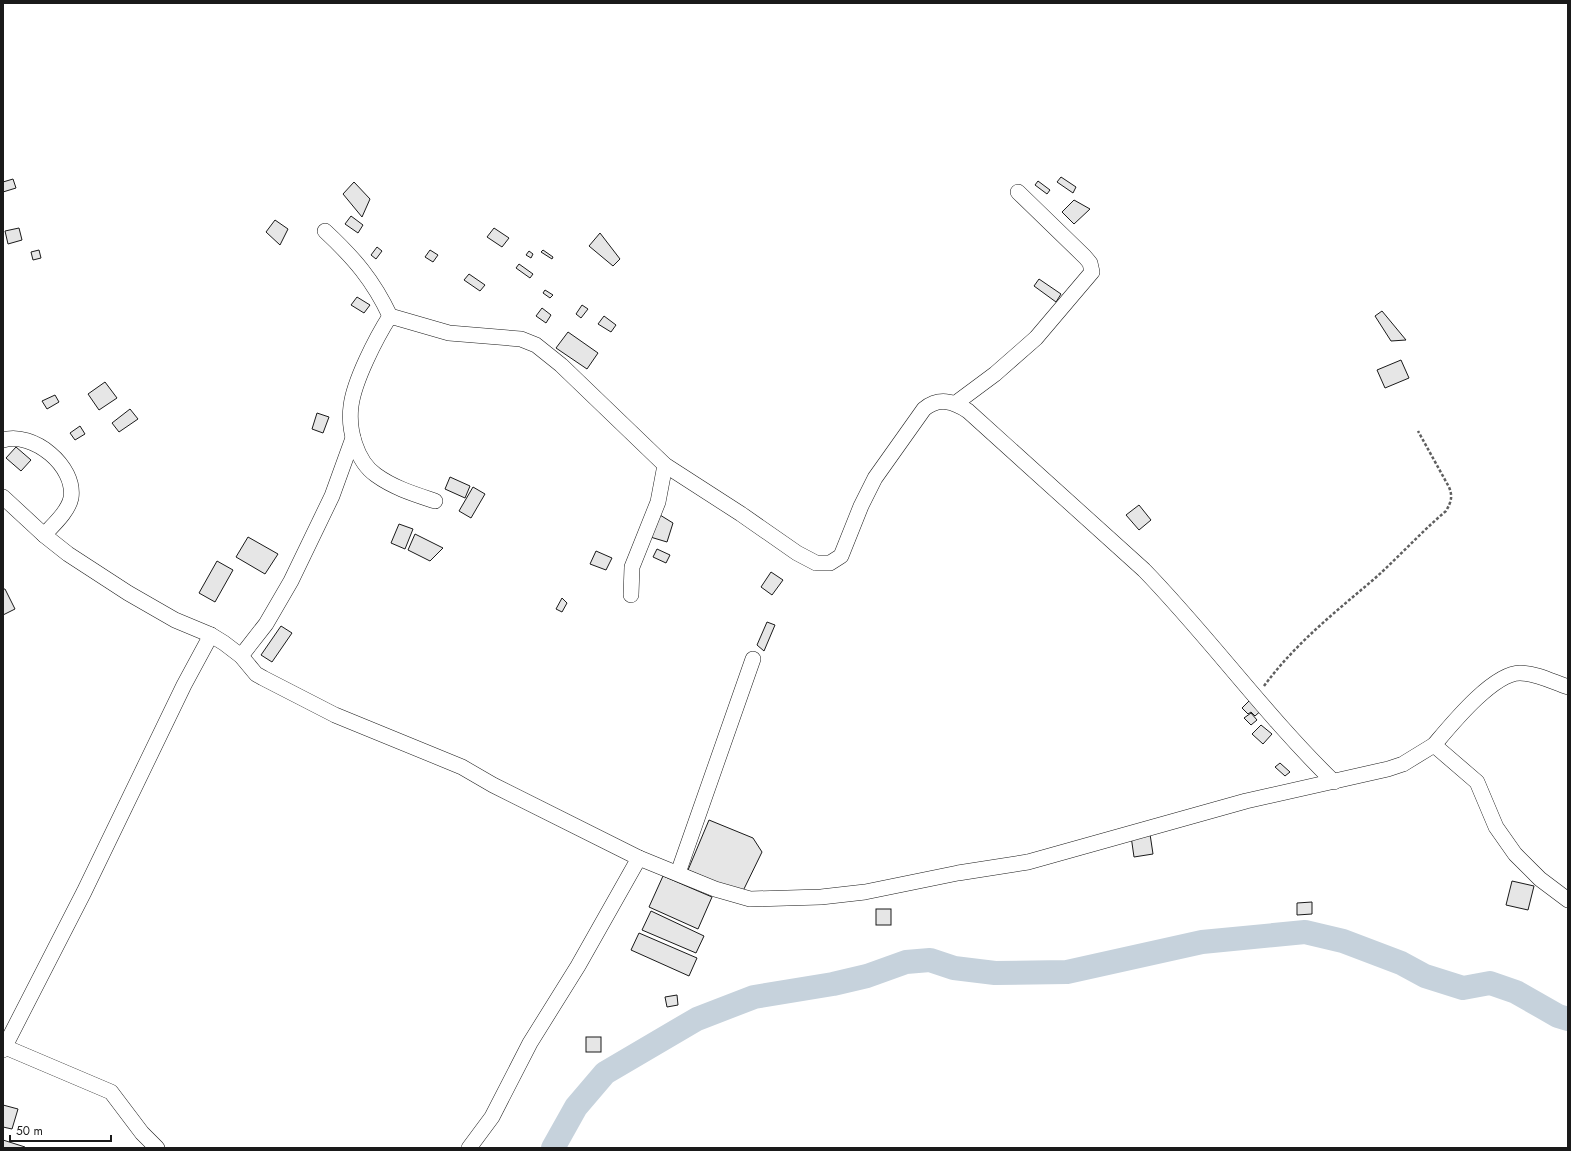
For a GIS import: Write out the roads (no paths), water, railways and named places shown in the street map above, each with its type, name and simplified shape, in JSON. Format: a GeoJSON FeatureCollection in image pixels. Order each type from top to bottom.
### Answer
{"type":"FeatureCollection","features":[{"type":"Feature","properties":{"kind":"street"},"geometry":{"type":"LineString","coordinates":[[956,403],[995,374],[1036,338],[1092,272],[1090,263],[1085,257],[1018,192]]}},
{"type":"Feature","properties":{"kind":"street"},"geometry":{"type":"LineString","coordinates":[[325,231],[367,275],[390,316],[449,333],[521,338],[536,345],[561,365],[665,465],[741,514],[797,553],[816,563],[830,563],[841,556],[861,506],[875,478],[911,425],[924,409],[931,403],[956,403],[968,411],[1144,570],[1297,744],[1334,782]]}},
{"type":"Feature","properties":{"kind":"street"},"geometry":{"type":"LineString","coordinates":[[390,316],[376,339],[356,388],[351,406],[353,438],[360,457],[375,474],[400,489],[435,501]]}},
{"type":"Feature","properties":{"kind":"street"},"geometry":{"type":"LineString","coordinates":[[3,440],[9,438],[20,439],[46,450],[67,474],[71,493],[67,508],[44,535]]}},
{"type":"Feature","properties":{"kind":"street"},"geometry":{"type":"LineString","coordinates":[[241,656],[266,624],[291,581],[332,496],[353,438]]}},
{"type":"Feature","properties":{"kind":"street"},"geometry":{"type":"LineString","coordinates":[[630,595],[632,567],[658,502],[665,465]]}},
{"type":"Feature","properties":{"kind":"street"},"geometry":{"type":"LineString","coordinates":[[3,497],[44,535],[68,554],[128,593],[176,620],[211,635],[241,656],[256,674],[335,715],[462,767],[493,785],[639,858],[715,889],[750,898],[821,897],[865,892],[958,873],[1028,862],[1246,801],[1293,789],[1334,782],[1403,764],[1434,745],[1469,705],[1500,680],[1512,674],[1526,674],[1568,687]]}},
{"type":"Feature","properties":{"kind":"street"},"geometry":{"type":"LineString","coordinates":[[157,1148],[142,1133],[111,1092],[4,1048],[84,892],[184,685],[211,635]]}},
{"type":"Feature","properties":{"kind":"street"},"geometry":{"type":"LineString","coordinates":[[678,873],[753,658]]}},
{"type":"Feature","properties":{"kind":"street"},"geometry":{"type":"LineString","coordinates":[[1434,745],[1478,782],[1496,827],[1515,854],[1540,879],[1568,900]]}},
{"type":"Feature","properties":{"kind":"street"},"geometry":{"type":"LineString","coordinates":[[469,1148],[492,1117],[530,1043],[578,966],[639,858]]}},
{"type":"Feature","properties":{"kind":"waterway"},"geometry":{"type":"LineString","coordinates":[[553,1148],[576,1107],[605,1073],[697,1019],[754,997],[833,984],[867,976],[906,962],[930,960],[954,968],[995,973],[1067,972],[1202,942],[1305,932],[1343,941],[1401,963],[1425,976],[1463,988],[1490,983],[1516,992],[1558,1016],[1568,1019]]}}]}
